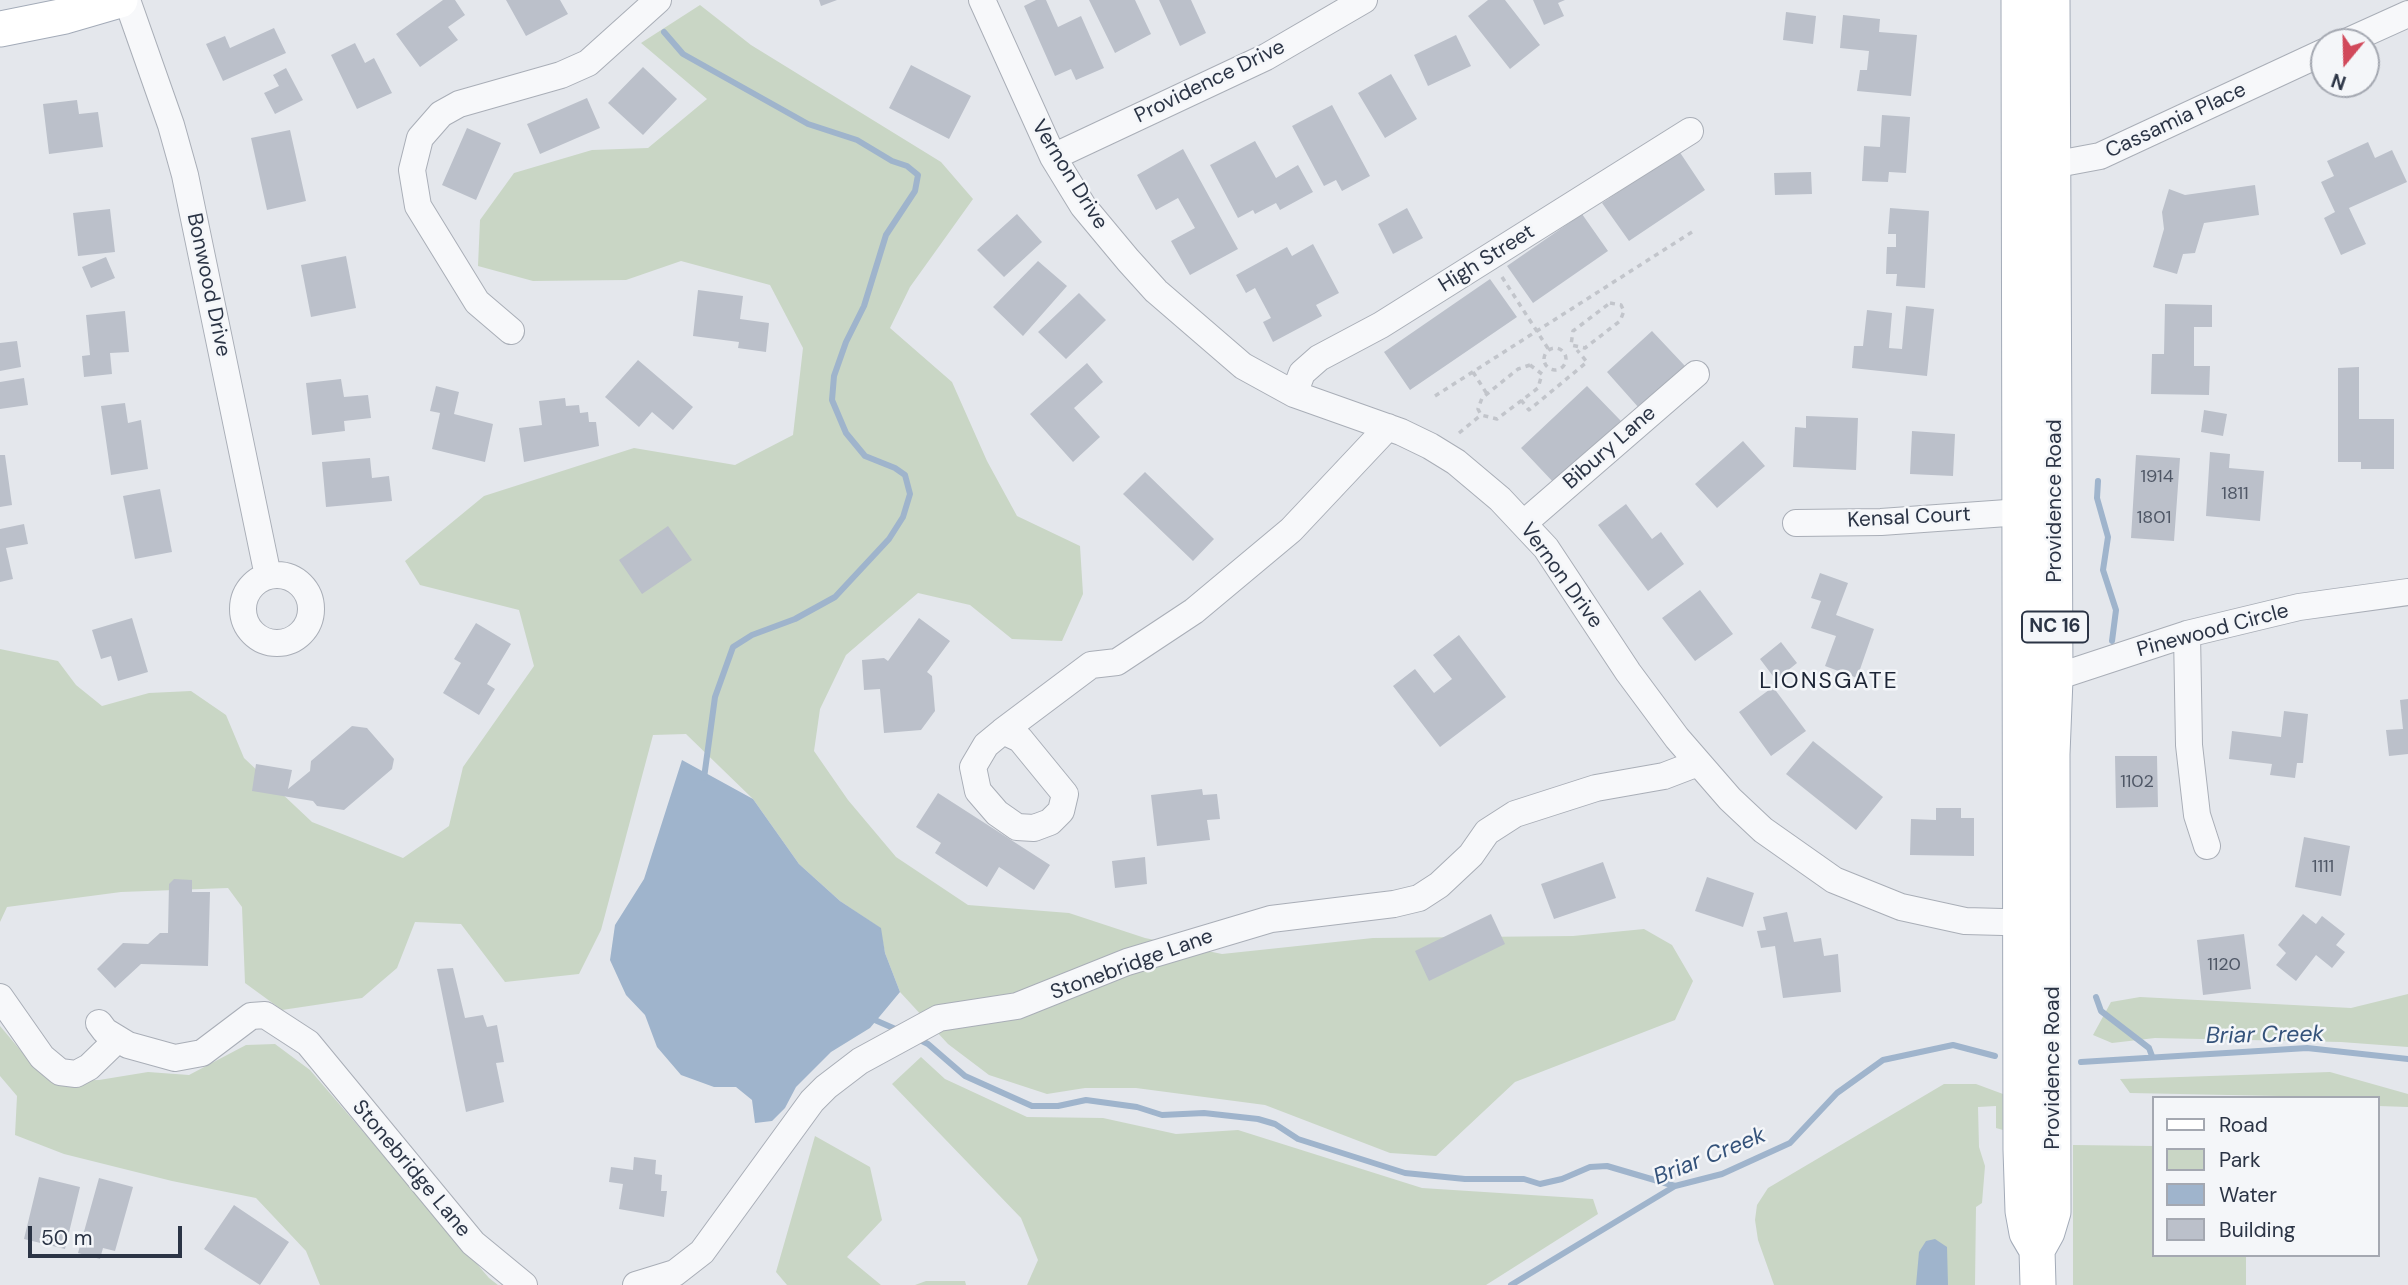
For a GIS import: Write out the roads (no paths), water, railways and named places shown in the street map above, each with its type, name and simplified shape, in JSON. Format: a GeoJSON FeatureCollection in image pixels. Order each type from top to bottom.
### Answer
{"type":"FeatureCollection","features":[{"type":"Feature","properties":{"kind":"main road"},"geometry":{"type":"LineString","coordinates":[[0,29],[65,16],[120,0]]}},
{"type":"Feature","properties":{"kind":"main road","name":"Providence Road"},"geometry":{"type":"LineString","coordinates":[[2019,0],[2036,161],[2039,683],[2019,768],[2036,923],[2023,1211],[2027,1233],[2037,1250],[2038,1285]]}},
{"type":"Feature","properties":{"kind":"main road","name":"Providence Road"},"geometry":{"type":"LineString","coordinates":[[2039,683],[2021,512],[2036,161],[2052,0]]}},
{"type":"Feature","properties":{"kind":"street","name":"Bonwood Drive"},"geometry":{"type":"LineString","coordinates":[[127,0],[171,125],[185,175],[268,576]]}},
{"type":"Feature","properties":{"kind":"street"},"geometry":{"type":"LineString","coordinates":[[511,331],[477,302],[418,206],[412,170],[420,138],[441,114],[459,104],[561,75],[588,62],[657,0]]}},
{"type":"Feature","properties":{"kind":"street","name":"Vernon Drive"},"geometry":{"type":"LineString","coordinates":[[982,0],[1053,157],[1104,233],[1156,291],[1243,366],[1294,394],[1388,427],[1457,462],[1524,523],[1565,575],[1628,672],[1698,763],[1770,836],[1806,863],[1847,887],[1901,907],[1941,918],[2036,923]]}},
{"type":"Feature","properties":{"kind":"street","name":"Providence Drive"},"geometry":{"type":"LineString","coordinates":[[1053,157],[1266,57],[1364,0]]}},
{"type":"Feature","properties":{"kind":"street"},"geometry":{"type":"LineString","coordinates":[[2377,28],[2408,14]]}},
{"type":"Feature","properties":{"kind":"street","name":"Cassamia Place"},"geometry":{"type":"LineString","coordinates":[[2036,161],[2109,153],[2310,59]]}},
{"type":"Feature","properties":{"kind":"street","name":"High Street"},"geometry":{"type":"LineString","coordinates":[[1294,394],[1302,373],[1320,358],[1360,338],[1690,131]]}},
{"type":"Feature","properties":{"kind":"street","name":"Bibury Lane"},"geometry":{"type":"LineString","coordinates":[[1524,523],[1696,374]]}},
{"type":"Feature","properties":{"kind":"street"},"geometry":{"type":"LineString","coordinates":[[1003,731],[1091,665],[1117,662],[1194,611],[1291,530],[1388,427]]}},
{"type":"Feature","properties":{"kind":"street","name":"Kensal Court"},"geometry":{"type":"LineString","coordinates":[[1796,523],[1881,522],[2021,512]]}},
{"type":"Feature","properties":{"kind":"street","name":"Pinewood Circle"},"geometry":{"type":"LineString","coordinates":[[2039,683],[2187,634],[2299,607],[2408,592]]}},
{"type":"Feature","properties":{"kind":"street"},"geometry":{"type":"LineString","coordinates":[[2187,634],[2189,744],[2197,815],[2207,846]]}},
{"type":"Feature","properties":{"kind":"street","name":"Stonebridge Lane"},"geometry":{"type":"LineString","coordinates":[[636,1285],[675,1273],[702,1252],[812,1101],[839,1076],[931,1023],[957,1014],[1017,1006],[1127,962],[1271,919],[1394,904],[1419,898],[1439,886],[1471,855],[1487,832],[1515,814],[1596,788],[1664,776],[1698,763]]}},
{"type":"Feature","properties":{"kind":"street","name":"Stonebridge Lane"},"geometry":{"type":"LineString","coordinates":[[0,997],[42,1057],[60,1072],[76,1074],[89,1068],[108,1031],[128,1045],[175,1058],[202,1053],[251,1016],[265,1015],[308,1043],[473,1243],[524,1285]]}},
{"type":"Feature","properties":{"kind":"water"},"geometry":{"type":"Polygon","coordinates":[[[682,760],[753,799],[799,864],[840,901],[881,928],[885,953],[900,992],[870,1028],[831,1052],[796,1087],[785,1108],[772,1121],[755,1123],[752,1100],[736,1087],[714,1087],[681,1075],[657,1047],[645,1015],[626,995],[610,960],[615,925],[644,879],[682,760]]]}},
{"type":"Feature","properties":{"kind":"water"},"geometry":{"type":"Polygon","coordinates":[[[1935,1239],[1947,1247],[1948,1285],[1916,1285],[1919,1252],[1926,1241],[1935,1239]]]}},
{"type":"Feature","properties":{"kind":"waterway"},"geometry":{"type":"LineString","coordinates":[[664,32],[683,54],[808,124],[857,140],[892,161],[907,166],[918,175],[915,191],[886,235],[864,306],[846,342],[834,376],[832,400],[846,433],[865,456],[905,475],[910,494],[903,517],[889,539],[835,597],[795,619],[752,635],[733,647],[715,697],[704,778]]}},
{"type":"Feature","properties":{"kind":"waterway"},"geometry":{"type":"LineString","coordinates":[[2098,481],[2097,498],[2108,537],[2103,570],[2116,610],[2112,641]]}},
{"type":"Feature","properties":{"kind":"waterway"},"geometry":{"type":"LineString","coordinates":[[2096,997],[2101,1011],[2149,1048],[2152,1056]]}},
{"type":"Feature","properties":{"kind":"waterway"},"geometry":{"type":"LineString","coordinates":[[868,1017],[900,1031]]}},
{"type":"Feature","properties":{"kind":"waterway"},"geometry":{"type":"LineString","coordinates":[[916,1038],[928,1044],[965,1076],[1032,1106],[1058,1106],[1086,1100],[1137,1107],[1162,1115],[1204,1113],[1258,1119],[1275,1124],[1298,1139],[1405,1173],[1465,1179],[1524,1179],[1540,1184],[1562,1179],[1590,1167],[1607,1166],[1675,1186]]}},
{"type":"Feature","properties":{"kind":"waterway","name":"Briar Creek"},"geometry":{"type":"LineString","coordinates":[[1511,1285],[1675,1186],[1722,1174],[1790,1143],[1837,1093],[1883,1060],[1953,1045],[1995,1056]]}},
{"type":"Feature","properties":{"kind":"waterway","name":"Briar Creek"},"geometry":{"type":"LineString","coordinates":[[2081,1062],[2307,1048],[2408,1059]]}},
{"type":"Feature","properties":{"kind":"district","name":"LIONSGATE"},"geometry":{"type":"Point","coordinates":[1829,682]}}]}
